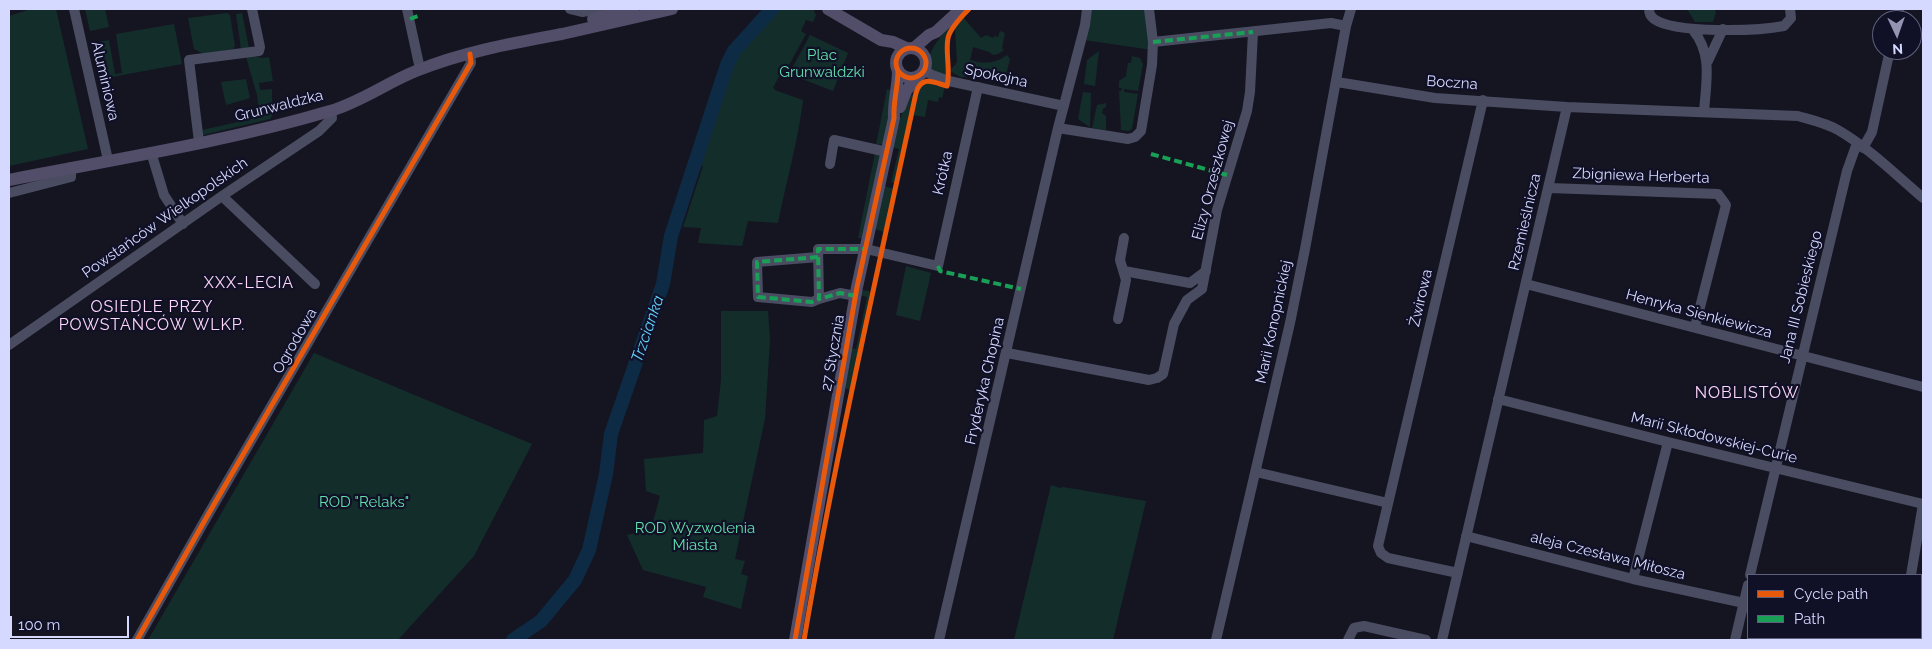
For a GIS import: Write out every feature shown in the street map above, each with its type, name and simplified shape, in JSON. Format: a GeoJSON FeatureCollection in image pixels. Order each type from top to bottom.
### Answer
{"type":"FeatureCollection","features":[{"type":"Feature","properties":{"kind":"main road","name":"Grunwaldzka"},"geometry":{"type":"LineString","coordinates":[[548,35],[582,22],[633,9]]}},
{"type":"Feature","properties":{"kind":"main road","name":"Grunwaldzka"},"geometry":{"type":"LineString","coordinates":[[9,180],[199,142],[330,111],[351,104],[420,69],[470,54],[548,35],[578,30],[649,11],[672,9]]}},
{"type":"Feature","properties":{"kind":"main road"},"geometry":{"type":"LineString","coordinates":[[828,9],[881,40],[894,42],[922,52],[922,69],[904,76],[881,40]]}},
{"type":"Feature","properties":{"kind":"main road"},"geometry":{"type":"LineString","coordinates":[[897,66],[899,53],[910,48],[929,34],[936,32],[961,9]]}},
{"type":"Feature","properties":{"kind":"main road","name":"27 Stycznia"},"geometry":{"type":"LineString","coordinates":[[795,640],[856,296],[894,118],[906,91],[922,69],[936,32]]}},
{"type":"Feature","properties":{"kind":"main road","name":"27 Stycznia"},"geometry":{"type":"LineString","coordinates":[[894,118],[893,109],[897,89],[897,66]]}},
{"type":"Feature","properties":{"kind":"street","name":"Aluminiowa"},"geometry":{"type":"LineString","coordinates":[[74,9],[108,160]]}},
{"type":"Feature","properties":{"kind":"street"},"geometry":{"type":"LineString","coordinates":[[199,142],[189,60],[259,51],[261,49],[252,9]]}},
{"type":"Feature","properties":{"kind":"street"},"geometry":{"type":"LineString","coordinates":[[407,9],[420,69]]}},
{"type":"Feature","properties":{"kind":"street"},"geometry":{"type":"LineString","coordinates":[[570,9],[582,12],[599,9]]}},
{"type":"Feature","properties":{"kind":"street","name":"Fryderyka Chopina"},"geometry":{"type":"LineString","coordinates":[[939,640],[1058,128],[1088,9]]}},
{"type":"Feature","properties":{"kind":"street"},"geometry":{"type":"LineString","coordinates":[[1058,128],[1128,139],[1135,137],[1141,131],[1151,79],[1153,42],[1149,9]]}},
{"type":"Feature","properties":{"kind":"street","name":"Marii Konopnickiej"},"geometry":{"type":"LineString","coordinates":[[1216,640],[1306,249],[1346,26],[1351,9]]}},
{"type":"Feature","properties":{"kind":"street"},"geometry":{"type":"LineString","coordinates":[[1648,9],[1651,16],[1658,21],[1693,30],[1784,26],[1791,18],[1790,9]]}},
{"type":"Feature","properties":{"kind":"street"},"geometry":{"type":"LineString","coordinates":[[1153,42],[1331,23],[1346,26]]}},
{"type":"Feature","properties":{"kind":"street"},"geometry":{"type":"LineString","coordinates":[[1693,30],[1704,47],[1708,61],[1704,112]]}},
{"type":"Feature","properties":{"kind":"street"},"geometry":{"type":"LineString","coordinates":[[1708,61],[1723,30]]}},
{"type":"Feature","properties":{"kind":"street","name":"Elizy Orzeszkowej"},"geometry":{"type":"LineString","coordinates":[[1007,353],[1149,380],[1157,378],[1162,374],[1174,324],[1187,300],[1202,289],[1217,210],[1247,111],[1250,92],[1253,32]]}},
{"type":"Feature","properties":{"kind":"street","name":"Ogrodowa"},"geometry":{"type":"LineString","coordinates":[[137,640],[471,63],[470,54]]}},
{"type":"Feature","properties":{"kind":"street","name":"Jana III Sobieskiego"},"geometry":{"type":"LineString","coordinates":[[1750,574],[1847,170],[1860,146],[1872,132],[1888,60]]}},
{"type":"Feature","properties":{"kind":"street","name":"Spokojna"},"geometry":{"type":"LineString","coordinates":[[922,69],[937,78],[1064,106]]}},
{"type":"Feature","properties":{"kind":"street","name":"Boczna"},"geometry":{"type":"LineString","coordinates":[[1336,82],[1435,98],[1567,107]]}},
{"type":"Feature","properties":{"kind":"street","name":"Krótka"},"geometry":{"type":"LineString","coordinates":[[866,249],[938,266],[978,87]]}},
{"type":"Feature","properties":{"kind":"street","name":"Żwirowa"},"geometry":{"type":"LineString","coordinates":[[1458,573],[1388,558],[1381,553],[1378,546],[1483,100]]}},
{"type":"Feature","properties":{"kind":"street"},"geometry":{"type":"LineString","coordinates":[[1567,107],[1798,116],[1818,121],[1838,130],[1860,146],[1923,198]]}},
{"type":"Feature","properties":{"kind":"street","name":"Rzemieślnicza"},"geometry":{"type":"LineString","coordinates":[[1442,640],[1567,107]]}},
{"type":"Feature","properties":{"kind":"street","name":"Powstańców Wielkopolskich"},"geometry":{"type":"LineString","coordinates":[[9,345],[222,196],[325,127],[332,118],[330,111]]}},
{"type":"Feature","properties":{"kind":"street"},"geometry":{"type":"LineString","coordinates":[[830,164],[834,140],[887,152]]}},
{"type":"Feature","properties":{"kind":"street"},"geometry":{"type":"LineString","coordinates":[[151,152],[164,195],[183,224]]}},
{"type":"Feature","properties":{"kind":"street"},"geometry":{"type":"LineString","coordinates":[[9,193],[71,177],[71,167]]}},
{"type":"Feature","properties":{"kind":"street","name":"Zbigniewa Herberta"},"geometry":{"type":"LineString","coordinates":[[1549,188],[1718,194],[1726,205],[1695,327]]}},
{"type":"Feature","properties":{"kind":"street"},"geometry":{"type":"LineString","coordinates":[[222,196],[315,284]]}},
{"type":"Feature","properties":{"kind":"street"},"geometry":{"type":"LineString","coordinates":[[1118,319],[1126,280],[1120,260],[1124,238]]}},
{"type":"Feature","properties":{"kind":"street"},"geometry":{"type":"LineString","coordinates":[[819,299],[818,248],[866,249]]}},
{"type":"Feature","properties":{"kind":"street"},"geometry":{"type":"LineString","coordinates":[[818,257],[757,262],[758,297],[812,302],[840,293],[856,296]]}},
{"type":"Feature","properties":{"kind":"street"},"geometry":{"type":"LineString","coordinates":[[1187,300],[1190,283],[1206,270]]}},
{"type":"Feature","properties":{"kind":"street"},"geometry":{"type":"LineString","coordinates":[[1124,271],[1190,283]]}},
{"type":"Feature","properties":{"kind":"street","name":"Henryka Sienkiewicza"},"geometry":{"type":"LineString","coordinates":[[1526,284],[1923,387]]}},
{"type":"Feature","properties":{"kind":"street","name":"Marii Skłodowskiej-Curie"},"geometry":{"type":"LineString","coordinates":[[1498,399],[1923,504]]}},
{"type":"Feature","properties":{"kind":"street"},"geometry":{"type":"LineString","coordinates":[[1633,579],[1668,442]]}},
{"type":"Feature","properties":{"kind":"street"},"geometry":{"type":"LineString","coordinates":[[1256,472],[1388,503]]}},
{"type":"Feature","properties":{"kind":"street"},"geometry":{"type":"LineString","coordinates":[[1911,574],[1923,504]]}},
{"type":"Feature","properties":{"kind":"street","name":"aleja Czesława Miłosza"},"geometry":{"type":"LineString","coordinates":[[1466,536],[1633,579],[1744,603]]}},
{"type":"Feature","properties":{"kind":"street"},"geometry":{"type":"LineString","coordinates":[[1735,640],[1747,589]]}},
{"type":"Feature","properties":{"kind":"street"},"geometry":{"type":"LineString","coordinates":[[1348,640],[1354,628],[1364,626],[1426,640]]}},
{"type":"Feature","properties":{"kind":"green space"},"geometry":{"type":"Polygon","coordinates":[[[31,9],[56,9],[88,149],[9,166],[9,16],[31,9]]]}},
{"type":"Feature","properties":{"kind":"green space"},"geometry":{"type":"Polygon","coordinates":[[[85,9],[105,9],[109,27],[90,31],[85,9]]]}},
{"type":"Feature","properties":{"kind":"green space"},"geometry":{"type":"Polygon","coordinates":[[[773,9],[813,9],[816,15],[813,22],[806,20],[801,31],[806,34],[789,65],[778,78],[773,88],[803,100],[795,147],[778,223],[748,221],[742,246],[698,243],[701,228],[683,227],[703,166],[696,165],[728,65],[734,51],[773,9]]]}},
{"type":"Feature","properties":{"kind":"green space"},"geometry":{"type":"Polygon","coordinates":[[[1091,9],[1147,9],[1152,50],[1084,40],[1091,9]]]}},
{"type":"Feature","properties":{"kind":"green space"},"geometry":{"type":"Polygon","coordinates":[[[1687,9],[1714,9],[1716,12],[1713,22],[1695,22],[1687,9]]]}},
{"type":"Feature","properties":{"kind":"green space"},"geometry":{"type":"Polygon","coordinates":[[[227,13],[230,15],[235,46],[233,49],[204,54],[194,49],[188,18],[227,13]]]}},
{"type":"Feature","properties":{"kind":"green space"},"geometry":{"type":"Polygon","coordinates":[[[242,13],[249,48],[241,49],[236,14],[242,13]]]}},
{"type":"Feature","properties":{"kind":"green space"},"geometry":{"type":"Polygon","coordinates":[[[960,16],[946,36],[947,77],[932,70],[929,64],[929,57],[937,41],[960,16]]]}},
{"type":"Feature","properties":{"kind":"green space"},"geometry":{"type":"Polygon","coordinates":[[[963,17],[981,38],[986,35],[993,38],[994,36],[998,37],[1000,31],[1005,33],[1002,48],[1004,50],[993,55],[973,47],[970,60],[989,62],[1007,55],[1010,59],[1004,83],[960,77],[950,71],[957,62],[955,28],[963,17]]]}},
{"type":"Feature","properties":{"kind":"green space"},"geometry":{"type":"Polygon","coordinates":[[[174,24],[182,64],[101,79],[93,43],[109,40],[115,74],[122,73],[116,34],[174,24]]]}},
{"type":"Feature","properties":{"kind":"green space","name":"Plac Grunwaldzki"},"geometry":{"type":"Polygon","coordinates":[[[810,35],[848,53],[833,91],[789,74],[810,35]]]}},
{"type":"Feature","properties":{"kind":"green space"},"geometry":{"type":"Polygon","coordinates":[[[1099,51],[1095,86],[1084,84],[1087,60],[1099,51]]]}},
{"type":"Feature","properties":{"kind":"green space"},"geometry":{"type":"Polygon","coordinates":[[[1132,56],[1140,58],[1143,64],[1138,91],[1124,89],[1124,92],[1138,94],[1132,129],[1129,131],[1121,130],[1119,91],[1122,88],[1119,88],[1119,81],[1126,76],[1128,63],[1131,63],[1132,56]]]}},
{"type":"Feature","properties":{"kind":"green space"},"geometry":{"type":"Polygon","coordinates":[[[246,57],[269,57],[273,81],[259,83],[260,90],[272,89],[272,116],[270,119],[203,135],[202,130],[260,117],[257,95],[246,57]]]}},
{"type":"Feature","properties":{"kind":"green space"},"geometry":{"type":"Polygon","coordinates":[[[246,79],[250,98],[226,105],[221,82],[246,79]]]}},
{"type":"Feature","properties":{"kind":"green space"},"geometry":{"type":"Polygon","coordinates":[[[930,82],[945,87],[942,98],[939,97],[938,102],[928,100],[925,117],[913,115],[920,85],[930,82]]]}},
{"type":"Feature","properties":{"kind":"green space"},"geometry":{"type":"Polygon","coordinates":[[[887,89],[893,91],[883,144],[876,145],[887,89]]]}},
{"type":"Feature","properties":{"kind":"green space"},"geometry":{"type":"Polygon","coordinates":[[[1083,92],[1091,93],[1090,127],[1078,119],[1083,92]]]}},
{"type":"Feature","properties":{"kind":"green space"},"geometry":{"type":"Polygon","coordinates":[[[907,95],[913,95],[913,99],[895,183],[885,181],[891,182],[899,149],[892,147],[907,95]]]}},
{"type":"Feature","properties":{"kind":"green space"},"geometry":{"type":"Polygon","coordinates":[[[1106,103],[1102,113],[1106,116],[1106,130],[1092,128],[1097,105],[1106,103]]]}},
{"type":"Feature","properties":{"kind":"green space"},"geometry":{"type":"Polygon","coordinates":[[[875,153],[880,156],[862,238],[858,238],[875,153]]]}},
{"type":"Feature","properties":{"kind":"green space"},"geometry":{"type":"Polygon","coordinates":[[[885,186],[894,189],[884,232],[875,229],[885,186]]]}},
{"type":"Feature","properties":{"kind":"green space"},"geometry":{"type":"Polygon","coordinates":[[[906,266],[931,273],[920,321],[896,315],[906,266]]]}},
{"type":"Feature","properties":{"kind":"green space"},"geometry":{"type":"Polygon","coordinates":[[[861,290],[869,291],[870,293],[850,390],[843,387],[849,348],[856,349],[867,297],[860,295],[861,290]]]}},
{"type":"Feature","properties":{"kind":"green space","name":"ROD Wyzwolenia Miasta"},"geometry":{"type":"Polygon","coordinates":[[[721,311],[768,311],[770,341],[765,419],[735,559],[745,561],[741,574],[748,576],[741,609],[703,597],[706,587],[643,570],[627,535],[651,529],[660,496],[646,491],[644,459],[703,453],[704,420],[717,416],[721,380],[721,311]]]}},
{"type":"Feature","properties":{"kind":"green space","name":"ROD \"Relaks\""},"geometry":{"type":"Polygon","coordinates":[[[314,353],[532,444],[474,556],[398,640],[148,640],[314,353]]]}},
{"type":"Feature","properties":{"kind":"green space"},"geometry":{"type":"Polygon","coordinates":[[[1051,485],[1146,501],[1113,640],[1014,640],[1051,485]]]}},
{"type":"Feature","properties":{"kind":"waterway","name":"Trzcianka"},"geometry":{"type":"LineString","coordinates":[[513,640],[541,621],[575,580],[589,550],[606,474],[611,434],[663,284],[671,236],[727,65],[734,51],[772,9]]}},
{"type":"Feature","properties":{"kind":"marked path"},"geometry":{"type":"LineString","coordinates":[[410,19],[418,16]]}},
{"type":"Feature","properties":{"kind":"marked path"},"geometry":{"type":"LineString","coordinates":[[1153,42],[1253,32]]}},
{"type":"Feature","properties":{"kind":"marked path"},"geometry":{"type":"LineString","coordinates":[[1151,154],[1227,175]]}},
{"type":"Feature","properties":{"kind":"marked path"},"geometry":{"type":"LineString","coordinates":[[856,296],[840,293],[819,299],[818,249],[866,249]]}},
{"type":"Feature","properties":{"kind":"marked path"},"geometry":{"type":"LineString","coordinates":[[818,257],[757,262],[758,297],[812,302],[819,299]]}},
{"type":"Feature","properties":{"kind":"marked path"},"geometry":{"type":"LineString","coordinates":[[938,266],[940,271],[1021,289]]}},
{"type":"Feature","properties":{"kind":"cycle path"},"geometry":{"type":"LineString","coordinates":[[804,640],[843,434],[916,93],[918,87],[928,81],[947,86],[949,34],[969,9]]}},
{"type":"Feature","properties":{"kind":"cycle path"},"geometry":{"type":"LineString","coordinates":[[911,48],[922,52],[926,63],[922,74],[911,78],[900,74],[896,63],[900,52],[911,48]]}},
{"type":"Feature","properties":{"kind":"cycle path"},"geometry":{"type":"LineString","coordinates":[[137,640],[471,63],[470,54]]}},
{"type":"Feature","properties":{"kind":"cycle path"},"geometry":{"type":"LineString","coordinates":[[795,640],[857,287],[894,118],[898,71]]}},
{"type":"Feature","properties":{"kind":"district","name":"XXX-LECIA"},"geometry":{"type":"Point","coordinates":[249,283]}},
{"type":"Feature","properties":{"kind":"district","name":"OSIEDLE PRZY POWSTAŃCÓW WLKP."},"geometry":{"type":"Point","coordinates":[152,316]}},
{"type":"Feature","properties":{"kind":"district","name":"NOBLISTÓW"},"geometry":{"type":"Point","coordinates":[1747,393]}}]}
